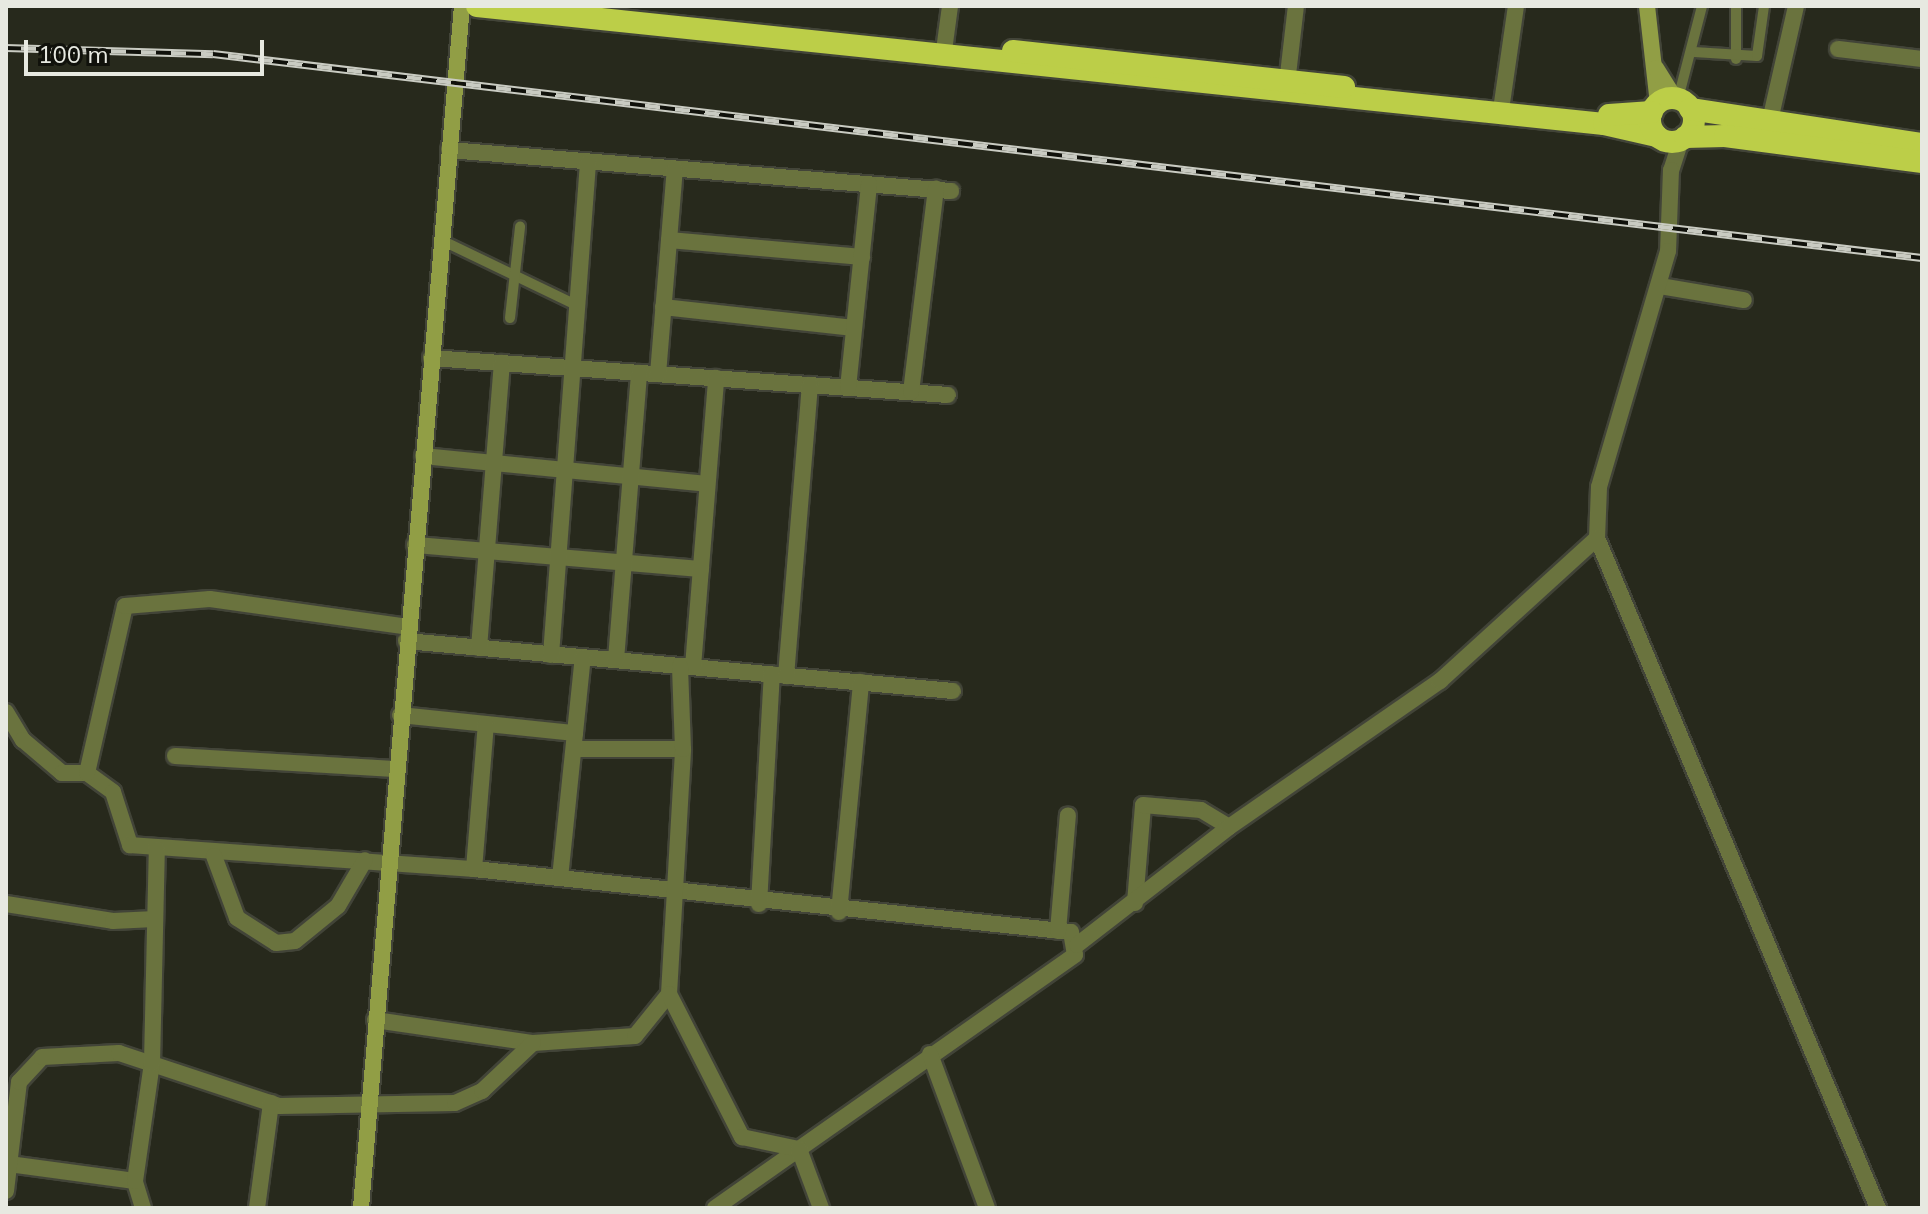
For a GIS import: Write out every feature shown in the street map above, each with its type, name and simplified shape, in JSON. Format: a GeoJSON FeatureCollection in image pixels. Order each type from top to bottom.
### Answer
{"type":"FeatureCollection","features":[{"type":"Feature","properties":{"kind":"highway"},"geometry":{"type":"LineString","coordinates":[[477,6],[945,51]]}},
{"type":"Feature","properties":{"kind":"highway"},"geometry":{"type":"LineString","coordinates":[[564,6],[1604,124],[1671,138],[1725,136],[1922,162]]}},
{"type":"Feature","properties":{"kind":"highway"},"geometry":{"type":"LineString","coordinates":[[1286,89],[1502,103],[1671,104],[1769,125],[1922,144]]}},
{"type":"Feature","properties":{"kind":"highway"},"geometry":{"type":"LineString","coordinates":[[1671,104],[1671,138]]}},
{"type":"Feature","properties":{"kind":"highway"},"geometry":{"type":"LineString","coordinates":[[1671,104],[1671,138]]}},
{"type":"Feature","properties":{"kind":"main road"},"geometry":{"type":"LineString","coordinates":[[361,1208],[387,862],[462,6]]}},
{"type":"Feature","properties":{"kind":"main road"},"geometry":{"type":"LineString","coordinates":[[1647,6],[1650,60],[1671,104]]}},
{"type":"Feature","properties":{"kind":"street"},"geometry":{"type":"LineString","coordinates":[[945,51],[950,6]]}},
{"type":"Feature","properties":{"kind":"street"},"geometry":{"type":"LineString","coordinates":[[1286,89],[1296,6]]}},
{"type":"Feature","properties":{"kind":"street"},"geometry":{"type":"LineString","coordinates":[[1502,103],[1516,6]]}},
{"type":"Feature","properties":{"kind":"street"},"geometry":{"type":"LineString","coordinates":[[1769,125],[1796,6]]}},
{"type":"Feature","properties":{"kind":"street"},"geometry":{"type":"LineString","coordinates":[[1838,49],[1922,59]]}},
{"type":"Feature","properties":{"kind":"street"},"geometry":{"type":"LineString","coordinates":[[1671,138],[1660,286],[1599,487],[1597,538],[1878,1208]]}},
{"type":"Feature","properties":{"kind":"street"},"geometry":{"type":"LineString","coordinates":[[449,150],[944,190],[911,392]]}},
{"type":"Feature","properties":{"kind":"street"},"geometry":{"type":"LineString","coordinates":[[551,655],[588,162]]}},
{"type":"Feature","properties":{"kind":"street"},"geometry":{"type":"LineString","coordinates":[[658,374],[675,169]]}},
{"type":"Feature","properties":{"kind":"street"},"geometry":{"type":"LineString","coordinates":[[848,388],[869,184]]}},
{"type":"Feature","properties":{"kind":"street"},"geometry":{"type":"LineString","coordinates":[[669,240],[862,257]]}},
{"type":"Feature","properties":{"kind":"street"},"geometry":{"type":"LineString","coordinates":[[1660,286],[1744,300]]}},
{"type":"Feature","properties":{"kind":"street"},"geometry":{"type":"LineString","coordinates":[[663,307],[854,328]]}},
{"type":"Feature","properties":{"kind":"street"},"geometry":{"type":"LineString","coordinates":[[431,358],[948,395]]}},
{"type":"Feature","properties":{"kind":"street"},"geometry":{"type":"LineString","coordinates":[[479,648],[502,363]]}},
{"type":"Feature","properties":{"kind":"street"},"geometry":{"type":"LineString","coordinates":[[616,660],[639,373]]}},
{"type":"Feature","properties":{"kind":"street"},"geometry":{"type":"LineString","coordinates":[[716,378],[701,569],[686,667],[669,994],[742,1137],[799,1149]]}},
{"type":"Feature","properties":{"kind":"street"},"geometry":{"type":"LineString","coordinates":[[759,904],[779,675],[810,385]]}},
{"type":"Feature","properties":{"kind":"street"},"geometry":{"type":"LineString","coordinates":[[423,456],[707,484]]}},
{"type":"Feature","properties":{"kind":"street"},"geometry":{"type":"LineString","coordinates":[[1077,945],[1229,827],[1440,681],[1597,538]]}},
{"type":"Feature","properties":{"kind":"street"},"geometry":{"type":"LineString","coordinates":[[415,545],[701,569]]}},
{"type":"Feature","properties":{"kind":"street"},"geometry":{"type":"LineString","coordinates":[[87,773],[125,606],[210,599],[479,648],[953,691]]}},
{"type":"Feature","properties":{"kind":"street"},"geometry":{"type":"LineString","coordinates":[[560,878],[583,657]]}},
{"type":"Feature","properties":{"kind":"street"},"geometry":{"type":"LineString","coordinates":[[839,912],[861,682]]}},
{"type":"Feature","properties":{"kind":"street"},"geometry":{"type":"LineString","coordinates":[[6,712],[23,740],[62,773],[87,773],[113,792],[130,845],[214,856],[365,860],[474,869],[759,904],[1071,932],[1077,945],[1075,955],[715,1208]]}},
{"type":"Feature","properties":{"kind":"street"},"geometry":{"type":"LineString","coordinates":[[400,715],[486,724],[574,741],[683,749]]}},
{"type":"Feature","properties":{"kind":"street"},"geometry":{"type":"LineString","coordinates":[[474,869],[486,724]]}},
{"type":"Feature","properties":{"kind":"street"},"geometry":{"type":"LineString","coordinates":[[175,756],[395,769]]}},
{"type":"Feature","properties":{"kind":"street"},"geometry":{"type":"LineString","coordinates":[[1135,903],[1143,805],[1201,810],[1229,827]]}},
{"type":"Feature","properties":{"kind":"street"},"geometry":{"type":"LineString","coordinates":[[1058,931],[1068,815]]}},
{"type":"Feature","properties":{"kind":"street"},"geometry":{"type":"LineString","coordinates":[[143,1208],[135,1181],[152,1063],[157,849]]}},
{"type":"Feature","properties":{"kind":"street"},"geometry":{"type":"LineString","coordinates":[[214,856],[237,918],[276,943],[295,941],[338,906],[365,860]]}},
{"type":"Feature","properties":{"kind":"street"},"geometry":{"type":"LineString","coordinates":[[6,904],[113,921],[155,919]]}},
{"type":"Feature","properties":{"kind":"street"},"geometry":{"type":"LineString","coordinates":[[375,1020],[533,1043],[635,1036],[669,994]]}},
{"type":"Feature","properties":{"kind":"street"},"geometry":{"type":"LineString","coordinates":[[6,1191],[19,1082],[42,1057],[119,1053],[271,1103],[369,1104],[468,1099],[533,1043]]}},
{"type":"Feature","properties":{"kind":"street"},"geometry":{"type":"LineString","coordinates":[[930,1054],[987,1208]]}},
{"type":"Feature","properties":{"kind":"street"},"geometry":{"type":"LineString","coordinates":[[257,1208],[271,1103]]}},
{"type":"Feature","properties":{"kind":"street"},"geometry":{"type":"LineString","coordinates":[[799,1149],[821,1208]]}},
{"type":"Feature","properties":{"kind":"street"},"geometry":{"type":"LineString","coordinates":[[9,1164],[135,1181]]}},
{"type":"Feature","properties":{"kind":"lane"},"geometry":{"type":"LineString","coordinates":[[1671,104],[1694,52],[1702,6]]}},
{"type":"Feature","properties":{"kind":"lane"},"geometry":{"type":"LineString","coordinates":[[1736,6],[1736,59]]}},
{"type":"Feature","properties":{"kind":"lane"},"geometry":{"type":"LineString","coordinates":[[1694,52],[1736,59],[1761,51],[1764,6]]}},
{"type":"Feature","properties":{"kind":"lane"},"geometry":{"type":"LineString","coordinates":[[510,318],[520,227]]}},
{"type":"Feature","properties":{"kind":"lane"},"geometry":{"type":"LineString","coordinates":[[441,240],[576,305]]}},
{"type":"Feature","properties":{"kind":"railway"},"geometry":{"type":"LineString","coordinates":[[6,48],[213,54],[1922,258]]}}]}
